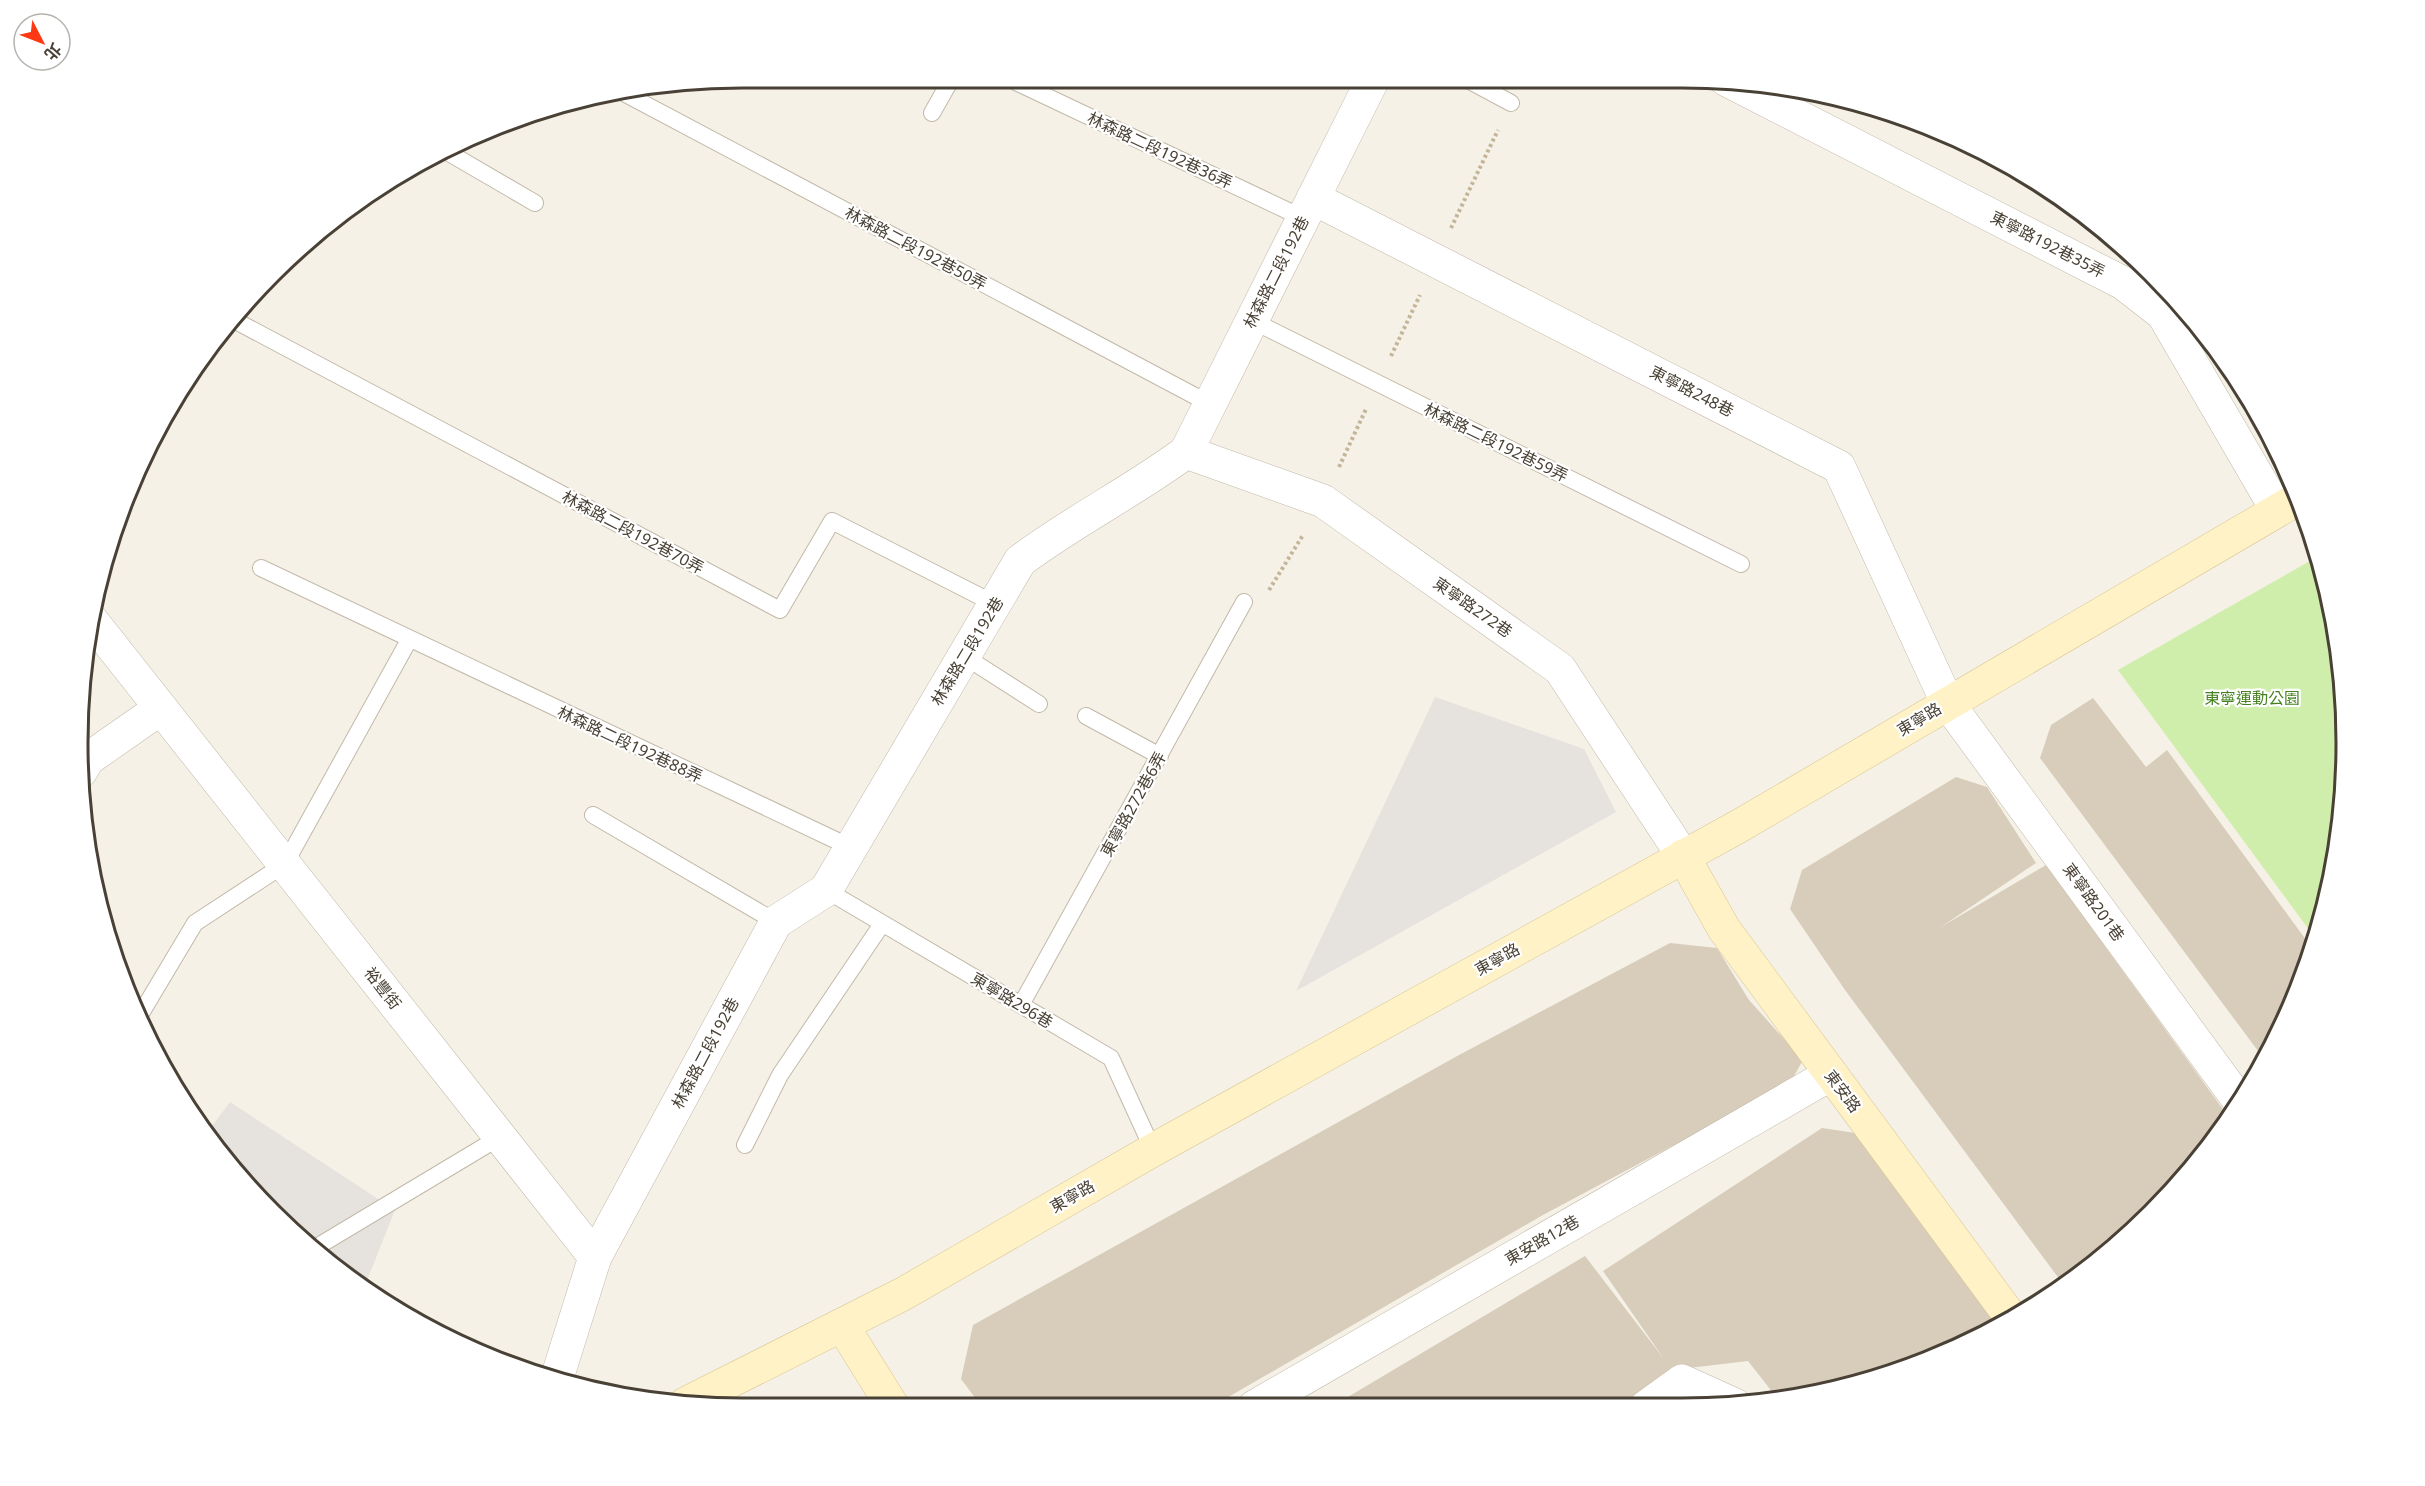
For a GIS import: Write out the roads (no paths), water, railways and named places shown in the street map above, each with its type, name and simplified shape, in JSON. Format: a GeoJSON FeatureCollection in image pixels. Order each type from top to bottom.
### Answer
{"type":"FeatureCollection","features":[{"type":"Feature","properties":{"kind":"street","name":"林森路二段192巷"},"geometry":{"type":"LineString","coordinates":[[595,1257],[776,922],[826,890],[1020,561],[1053,536],[1139,486],[1186,452],[1368,88]]}},
{"type":"Feature","properties":{"kind":"street","name":"東寧路192巷35弄"},"geometry":{"type":"LineString","coordinates":[[1749,92],[2131,289],[2163,314],[2288,504]]}},
{"type":"Feature","properties":{"kind":"street","name":"東寧路248巷"},"geometry":{"type":"LineString","coordinates":[[1308,208],[1839,467],[1947,702]]}},
{"type":"Feature","properties":{"kind":"street","name":"東寧路272巷"},"geometry":{"type":"LineString","coordinates":[[1186,452],[1323,501],[1560,669],[1683,856]]}},
{"type":"Feature","properties":{"kind":"street","name":"東寧路"},"geometry":{"type":"LineString","coordinates":[[701,1396],[903,1294],[1153,1150],[1683,856],[2288,504]]}},
{"type":"Feature","properties":{"kind":"street","name":"裕豐街"},"geometry":{"type":"LineString","coordinates":[[99,629],[595,1257]]}},
{"type":"Feature","properties":{"kind":"street","name":"東寧路201巷"},"geometry":{"type":"LineString","coordinates":[[1947,702],[2234,1094]]}},
{"type":"Feature","properties":{"kind":"street"},"geometry":{"type":"LineString","coordinates":[[89,758],[161,708]]}},
{"type":"Feature","properties":{"kind":"street","name":"東安路"},"geometry":{"type":"LineString","coordinates":[[1683,856],[1724,929],[2007,1311]]}},
{"type":"Feature","properties":{"kind":"street","name":"東安路12巷"},"geometry":{"type":"LineString","coordinates":[[1270,1398],[1831,1074]]}},
{"type":"Feature","properties":{"kind":"street"},"geometry":{"type":"LineString","coordinates":[[559,1371],[595,1257]]}},
{"type":"Feature","properties":{"kind":"street"},"geometry":{"type":"LineString","coordinates":[[842,1325],[887,1398]]}},
{"type":"Feature","properties":{"kind":"street"},"geometry":{"type":"LineString","coordinates":[[1658,1398],[1682,1381],[1716,1396]]}},
{"type":"Feature","properties":{"kind":"lane"},"geometry":{"type":"LineString","coordinates":[[932,113],[946,88]]}},
{"type":"Feature","properties":{"kind":"lane","name":"林森路二段192巷36弄"},"geometry":{"type":"LineString","coordinates":[[1031,88],[1308,208]]}},
{"type":"Feature","properties":{"kind":"lane"},"geometry":{"type":"LineString","coordinates":[[1482,88],[1511,103]]}},
{"type":"Feature","properties":{"kind":"lane","name":"林森路二段192巷50弄"},"geometry":{"type":"LineString","coordinates":[[640,97],[1210,404]]}},
{"type":"Feature","properties":{"kind":"lane"},"geometry":{"type":"LineString","coordinates":[[454,156],[534,203]]}},
{"type":"Feature","properties":{"kind":"lane","name":"林森路二段192巷59弄"},"geometry":{"type":"LineString","coordinates":[[1251,320],[1741,564]]}},
{"type":"Feature","properties":{"kind":"lane","name":"林森路二段192巷70弄"},"geometry":{"type":"LineString","coordinates":[[241,324],[780,610],[832,521],[995,604]]}},
{"type":"Feature","properties":{"kind":"lane","name":"林森路二段192巷88弄"},"geometry":{"type":"LineString","coordinates":[[261,568],[850,847]]}},
{"type":"Feature","properties":{"kind":"lane","name":"東寧路272巷6弄"},"geometry":{"type":"LineString","coordinates":[[1021,1005],[1244,602]]}},
{"type":"Feature","properties":{"kind":"lane"},"geometry":{"type":"LineString","coordinates":[[145,1008],[195,923],[285,864],[409,640]]}},
{"type":"Feature","properties":{"kind":"lane"},"geometry":{"type":"LineString","coordinates":[[964,656],[1040,704]]}},
{"type":"Feature","properties":{"kind":"lane"},"geometry":{"type":"LineString","coordinates":[[1086,716],[1160,756]]}},
{"type":"Feature","properties":{"kind":"lane"},"geometry":{"type":"LineString","coordinates":[[593,815],[776,922]]}},
{"type":"Feature","properties":{"kind":"lane","name":"東寧路296巷"},"geometry":{"type":"LineString","coordinates":[[826,890],[1111,1058],[1153,1150]]}},
{"type":"Feature","properties":{"kind":"lane"},"geometry":{"type":"LineString","coordinates":[[745,1145],[780,1075],[882,924]]}},
{"type":"Feature","properties":{"kind":"lane"},"geometry":{"type":"LineString","coordinates":[[322,1244],[500,1137]]}},
{"type":"Feature","properties":{"kind":"park label","name":"東寧運動公園"},"geometry":{"type":"Point","coordinates":[2252,698]}}]}
